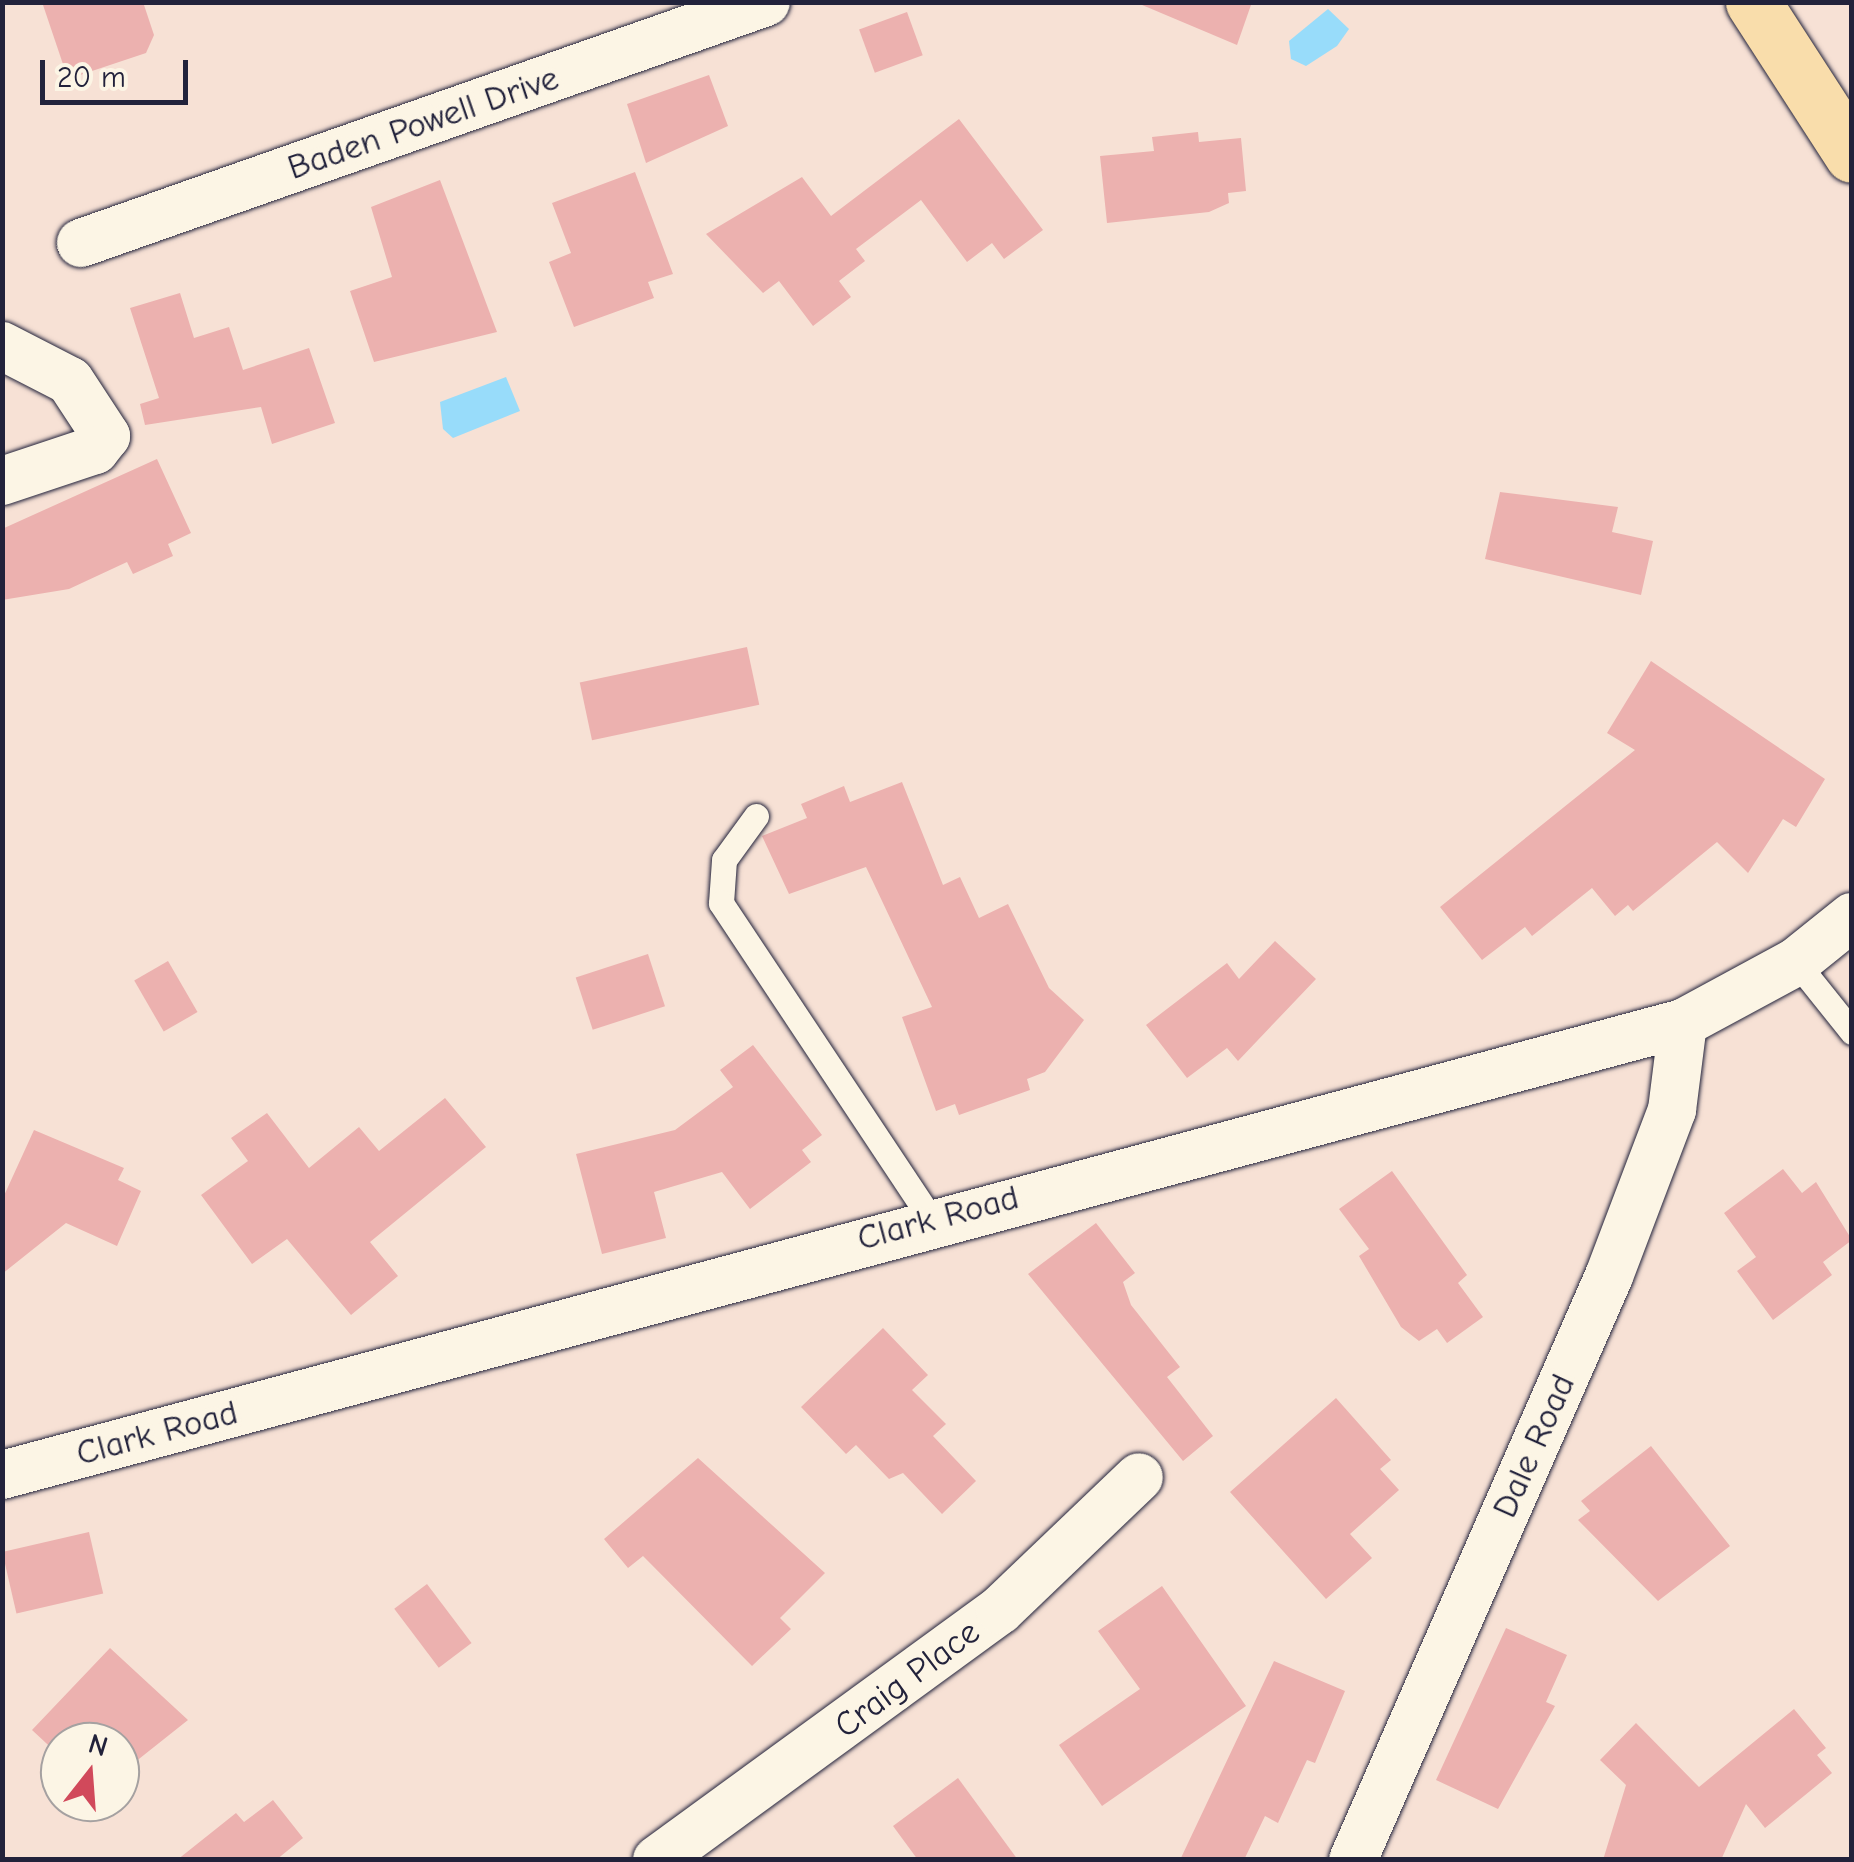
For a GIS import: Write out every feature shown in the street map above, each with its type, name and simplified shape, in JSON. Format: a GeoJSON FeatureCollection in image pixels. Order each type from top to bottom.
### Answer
{"type":"FeatureCollection","features":[{"type":"Feature","properties":{"kind":"highway"},"geometry":{"type":"LineString","coordinates":[[1753,2],[1852,155]]}},
{"type":"Feature","properties":{"kind":"street","name":"Baden Powell Drive"},"geometry":{"type":"LineString","coordinates":[[81,243],[766,2]]}},
{"type":"Feature","properties":{"kind":"street"},"geometry":{"type":"LineString","coordinates":[[2,346],[70,381],[106,436],[96,450],[2,481]]}},
{"type":"Feature","properties":{"kind":"street","name":"Clark Road"},"geometry":{"type":"LineString","coordinates":[[2,1475],[932,1220],[1683,1023],[1796,962],[1852,918]]}},
{"type":"Feature","properties":{"kind":"street","name":"Dale Road"},"geometry":{"type":"LineString","coordinates":[[1353,1860],[1609,1276],[1672,1110],[1683,1023]]}},
{"type":"Feature","properties":{"kind":"street","name":"Craig Place"},"geometry":{"type":"LineString","coordinates":[[657,1860],[1000,1610],[1139,1477]]}},
{"type":"Feature","properties":{"kind":"lane"},"geometry":{"type":"LineString","coordinates":[[756,816],[724,860],[721,903],[932,1220]]}},
{"type":"Feature","properties":{"kind":"lane"},"geometry":{"type":"LineString","coordinates":[[1796,962],[1852,1032]]}},
{"type":"Feature","properties":{"kind":"water"},"geometry":{"type":"Polygon","coordinates":[[[1328,9],[1349,29],[1337,46],[1306,66],[1291,59],[1289,41],[1328,9]]]}},
{"type":"Feature","properties":{"kind":"water"},"geometry":{"type":"Polygon","coordinates":[[[506,377],[520,411],[453,438],[443,429],[440,402],[506,377]]]}},
{"type":"Feature","properties":{"kind":"building"},"geometry":{"type":"Polygon","coordinates":[[[42,2],[143,2],[154,35],[146,53],[68,79],[42,2]]]}},
{"type":"Feature","properties":{"kind":"building"},"geometry":{"type":"Polygon","coordinates":[[[1135,2],[1252,2],[1237,45],[1135,2]]]}},
{"type":"Feature","properties":{"kind":"building"},"geometry":{"type":"Polygon","coordinates":[[[907,12],[923,55],[875,73],[859,29],[907,12]]]}},
{"type":"Feature","properties":{"kind":"building"},"geometry":{"type":"Polygon","coordinates":[[[709,75],[728,126],[646,163],[627,104],[709,75]]]}},
{"type":"Feature","properties":{"kind":"building"},"geometry":{"type":"Polygon","coordinates":[[[959,119],[1043,230],[1004,259],[992,243],[967,262],[921,200],[856,249],[865,261],[839,281],[851,297],[813,326],[779,281],[763,293],[706,234],[802,177],[831,216],[959,119]]]}},
{"type":"Feature","properties":{"kind":"building"},"geometry":{"type":"Polygon","coordinates":[[[1198,132],[1199,142],[1241,138],[1246,191],[1228,193],[1229,203],[1209,212],[1107,223],[1100,156],[1154,151],[1152,137],[1198,132]]]}},
{"type":"Feature","properties":{"kind":"building"},"geometry":{"type":"Polygon","coordinates":[[[635,172],[673,274],[648,282],[654,298],[574,327],[549,262],[571,253],[552,203],[635,172]]]}},
{"type":"Feature","properties":{"kind":"building"},"geometry":{"type":"Polygon","coordinates":[[[440,180],[497,332],[374,362],[350,291],[392,277],[371,207],[440,180]]]}},
{"type":"Feature","properties":{"kind":"building"},"geometry":{"type":"Polygon","coordinates":[[[180,293],[194,338],[229,327],[243,370],[309,348],[335,423],[272,444],[261,407],[145,425],[140,404],[159,398],[130,308],[180,293]]]}},
{"type":"Feature","properties":{"kind":"building"},"geometry":{"type":"Polygon","coordinates":[[[157,459],[191,533],[168,544],[173,556],[133,574],[127,562],[69,589],[2,600],[2,529],[157,459]]]}},
{"type":"Feature","properties":{"kind":"building"},"geometry":{"type":"Polygon","coordinates":[[[1500,492],[1618,507],[1612,532],[1653,541],[1641,595],[1485,559],[1500,492]]]}},
{"type":"Feature","properties":{"kind":"building"},"geometry":{"type":"Polygon","coordinates":[[[747,647],[759,705],[592,740],[580,683],[747,647]]]}},
{"type":"Feature","properties":{"kind":"building"},"geometry":{"type":"Polygon","coordinates":[[[1651,661],[1825,779],[1796,827],[1783,819],[1748,873],[1717,842],[1633,911],[1628,905],[1615,916],[1592,888],[1532,936],[1525,927],[1482,960],[1440,907],[1635,750],[1607,733],[1651,661]]]}},
{"type":"Feature","properties":{"kind":"building"},"geometry":{"type":"Polygon","coordinates":[[[902,782],[943,885],[960,877],[979,918],[1008,904],[1049,988],[1084,1020],[1045,1072],[1027,1079],[1030,1090],[959,1115],[955,1104],[936,1111],[902,1017],[932,1007],[866,867],[789,894],[762,836],[807,818],[801,804],[844,786],[850,802],[902,782]]]}},
{"type":"Feature","properties":{"kind":"building"},"geometry":{"type":"Polygon","coordinates":[[[1275,941],[1316,979],[1238,1061],[1227,1048],[1187,1078],[1146,1025],[1227,963],[1239,979],[1275,941]]]}},
{"type":"Feature","properties":{"kind":"building"},"geometry":{"type":"Polygon","coordinates":[[[648,954],[665,1006],[593,1030],[576,977],[648,954]]]}},
{"type":"Feature","properties":{"kind":"building"},"geometry":{"type":"Polygon","coordinates":[[[168,961],[198,1012],[164,1032],[134,980],[168,961]]]}},
{"type":"Feature","properties":{"kind":"building"},"geometry":{"type":"Polygon","coordinates":[[[753,1045],[822,1135],[802,1150],[811,1162],[750,1209],[722,1172],[654,1192],[666,1238],[602,1254],[576,1154],[675,1130],[733,1087],[720,1070],[753,1045]]]}},
{"type":"Feature","properties":{"kind":"building"},"geometry":{"type":"Polygon","coordinates":[[[445,1098],[486,1147],[370,1242],[398,1276],[351,1315],[287,1239],[252,1264],[201,1195],[248,1161],[231,1138],[267,1113],[309,1168],[359,1127],[379,1151],[445,1098]]]}},
{"type":"Feature","properties":{"kind":"building"},"geometry":{"type":"Polygon","coordinates":[[[34,1130],[124,1168],[118,1180],[141,1191],[117,1246],[66,1223],[2,1274],[2,1200],[34,1130]]]}},
{"type":"Feature","properties":{"kind":"building"},"geometry":{"type":"Polygon","coordinates":[[[1783,1169],[1802,1193],[1816,1182],[1852,1240],[1823,1262],[1832,1275],[1773,1320],[1737,1271],[1756,1257],[1724,1213],[1783,1169]]]}},
{"type":"Feature","properties":{"kind":"building"},"geometry":{"type":"Polygon","coordinates":[[[1392,1171],[1467,1275],[1458,1283],[1483,1317],[1447,1343],[1437,1329],[1419,1341],[1401,1327],[1359,1256],[1369,1249],[1339,1209],[1392,1171]]]}},
{"type":"Feature","properties":{"kind":"building"},"geometry":{"type":"Polygon","coordinates":[[[1096,1223],[1135,1273],[1123,1282],[1131,1305],[1180,1367],[1167,1377],[1213,1436],[1183,1461],[1028,1274],[1096,1223]]]}},
{"type":"Feature","properties":{"kind":"building"},"geometry":{"type":"Polygon","coordinates":[[[883,1328],[928,1375],[912,1390],[946,1424],[933,1436],[976,1481],[942,1514],[903,1473],[889,1479],[856,1445],[846,1454],[801,1407],[883,1328]]]}},
{"type":"Feature","properties":{"kind":"building"},"geometry":{"type":"Polygon","coordinates":[[[1336,1398],[1391,1460],[1380,1469],[1399,1490],[1350,1534],[1372,1558],[1326,1599],[1230,1492],[1336,1398]]]}},
{"type":"Feature","properties":{"kind":"building"},"geometry":{"type":"Polygon","coordinates":[[[1651,1446],[1730,1546],[1658,1601],[1578,1520],[1590,1511],[1581,1501],[1651,1446]]]}},
{"type":"Feature","properties":{"kind":"building"},"geometry":{"type":"Polygon","coordinates":[[[698,1458],[825,1573],[780,1618],[791,1629],[752,1666],[643,1556],[628,1568],[604,1539],[698,1458]]]}},
{"type":"Feature","properties":{"kind":"building"},"geometry":{"type":"Polygon","coordinates":[[[89,1532],[103,1593],[16,1613],[2,1552],[89,1532]]]}},
{"type":"Feature","properties":{"kind":"building"},"geometry":{"type":"Polygon","coordinates":[[[427,1584],[472,1643],[439,1668],[394,1609],[427,1584]]]}},
{"type":"Feature","properties":{"kind":"building"},"geometry":{"type":"Polygon","coordinates":[[[1162,1586],[1246,1706],[1102,1806],[1059,1745],[1140,1689],[1098,1631],[1162,1586]]]}},
{"type":"Feature","properties":{"kind":"building"},"geometry":{"type":"Polygon","coordinates":[[[1506,1628],[1567,1655],[1546,1702],[1555,1706],[1498,1809],[1436,1780],[1506,1628]]]}},
{"type":"Feature","properties":{"kind":"building"},"geometry":{"type":"Polygon","coordinates":[[[110,1648],[188,1720],[140,1758],[140,1722],[40,1722],[40,1737],[32,1730],[110,1648]]]}},
{"type":"Feature","properties":{"kind":"building"},"geometry":{"type":"Polygon","coordinates":[[[1274,1661],[1345,1691],[1315,1763],[1307,1760],[1278,1823],[1265,1816],[1244,1860],[1180,1860],[1274,1661]]]}},
{"type":"Feature","properties":{"kind":"building"},"geometry":{"type":"Polygon","coordinates":[[[1794,1709],[1826,1748],[1817,1755],[1832,1773],[1765,1828],[1746,1804],[1721,1860],[1603,1860],[1626,1785],[1600,1760],[1636,1723],[1699,1787],[1794,1709]]]}},
{"type":"Feature","properties":{"kind":"building"},"geometry":{"type":"Polygon","coordinates":[[[958,1778],[1018,1860],[918,1860],[893,1826],[958,1778]]]}},
{"type":"Feature","properties":{"kind":"building"},"geometry":{"type":"Polygon","coordinates":[[[273,1800],[303,1838],[276,1860],[177,1860],[236,1813],[244,1822],[273,1800]]]}}]}
